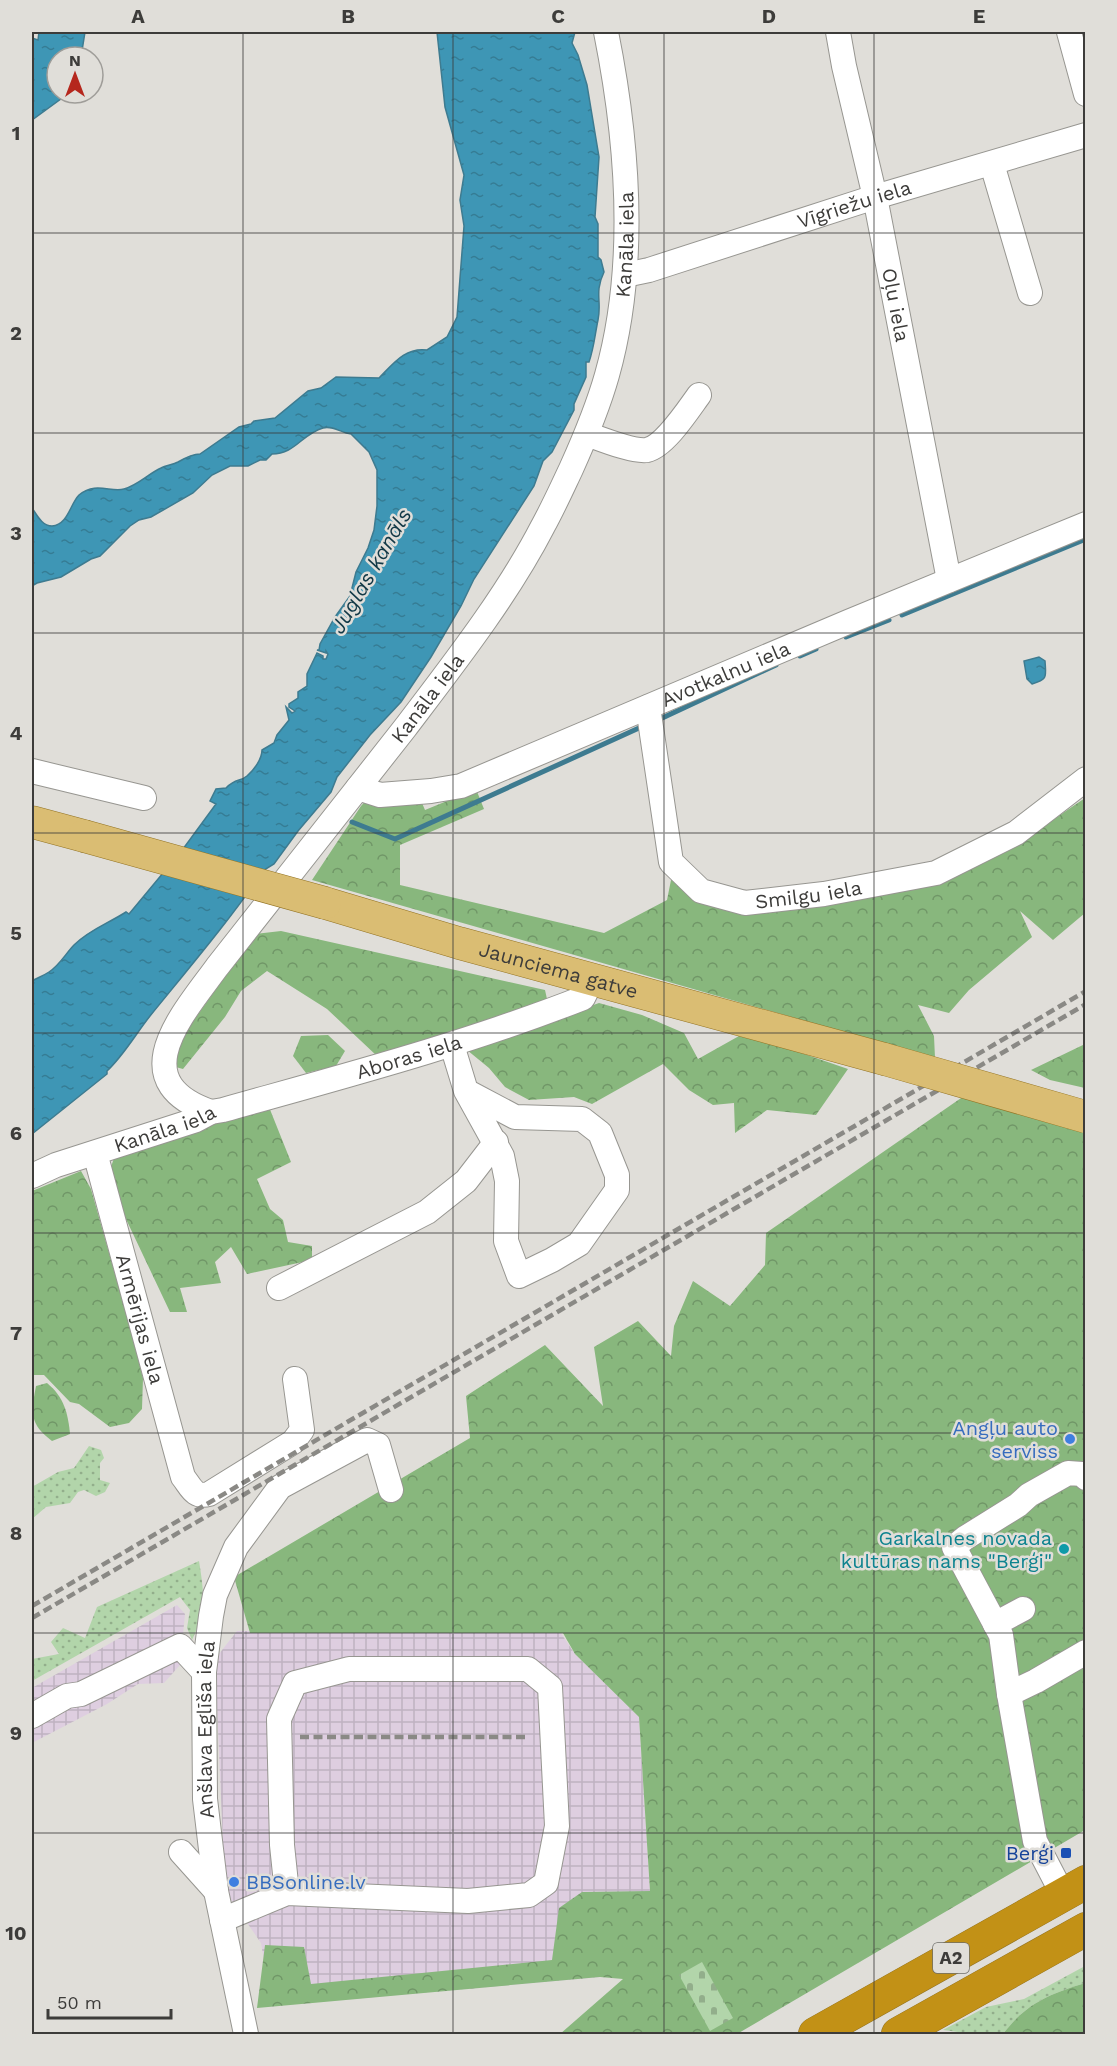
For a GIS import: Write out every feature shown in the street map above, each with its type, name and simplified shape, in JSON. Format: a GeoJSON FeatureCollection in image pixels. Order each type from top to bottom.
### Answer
{"type":"FeatureCollection","features":[{"type":"Feature","properties":{"kind":"highway","name":"A2"},"geometry":{"type":"LineString","coordinates":[[815,2034],[1074,1888]]}},
{"type":"Feature","properties":{"kind":"highway","name":"A2"},"geometry":{"type":"LineString","coordinates":[[898,2034],[1086,1929]]}},
{"type":"Feature","properties":{"kind":"main road","name":"Jaunciema gatve"},"geometry":{"type":"LineString","coordinates":[[32,822],[1086,1117]]}},
{"type":"Feature","properties":{"kind":"street","name":"Kanāla iela"},"geometry":{"type":"LineString","coordinates":[[211,1112],[193,1106],[169,1083],[164,1069],[168,1039],[184,1012],[217,967],[442,679],[517,570],[542,528],[587,434],[607,375],[617,330],[625,275],[626,180],[620,111],[606,32]]}},
{"type":"Feature","properties":{"kind":"street","name":"Oļu iela"},"geometry":{"type":"LineString","coordinates":[[838,32],[875,197],[949,580]]}},
{"type":"Feature","properties":{"kind":"street"},"geometry":{"type":"LineString","coordinates":[[1069,32],[1086,94]]}},
{"type":"Feature","properties":{"kind":"street","name":"Vīgriežu iela"},"geometry":{"type":"LineString","coordinates":[[625,275],[668,264],[875,197],[1086,135]]}},
{"type":"Feature","properties":{"kind":"street"},"geometry":{"type":"LineString","coordinates":[[992,164],[1030,293]]}},
{"type":"Feature","properties":{"kind":"street"},"geometry":{"type":"LineString","coordinates":[[587,434],[624,446],[647,450],[667,438],[699,395]]}},
{"type":"Feature","properties":{"kind":"street","name":"Avotkalnu iela"},"geometry":{"type":"LineString","coordinates":[[358,788],[380,795],[461,786],[1086,524]]}},
{"type":"Feature","properties":{"kind":"street","name":"Smilgu iela"},"geometry":{"type":"LineString","coordinates":[[648,707],[671,862],[701,891],[745,903],[824,894],[936,873],[1016,833],[1086,778]]}},
{"type":"Feature","properties":{"kind":"street"},"geometry":{"type":"LineString","coordinates":[[32,771],[144,798]]}},
{"type":"Feature","properties":{"kind":"street","name":"Aboras iela"},"geometry":{"type":"LineString","coordinates":[[211,1112],[452,1045],[583,998],[592,980]]}},
{"type":"Feature","properties":{"kind":"street"},"geometry":{"type":"LineString","coordinates":[[452,1045],[466,1092],[502,1156],[507,1181],[506,1241],[519,1276],[579,1244],[617,1190],[617,1175],[600,1133],[582,1119],[515,1118],[466,1092]]}},
{"type":"Feature","properties":{"kind":"street","name":"Kanāla iela"},"geometry":{"type":"LineString","coordinates":[[32,1176],[56,1165],[196,1120],[211,1112]]}},
{"type":"Feature","properties":{"kind":"street"},"geometry":{"type":"LineString","coordinates":[[279,1288],[427,1212],[466,1181],[496,1142]]}},
{"type":"Feature","properties":{"kind":"street","name":"Armērijas iela"},"geometry":{"type":"LineString","coordinates":[[95,1153],[168,1426],[183,1477],[193,1493],[202,1496],[209,1494],[292,1442],[302,1430],[295,1379]]}},
{"type":"Feature","properties":{"kind":"street","name":"Anšlava Eglīša iela"},"geometry":{"type":"LineString","coordinates":[[246,2034],[216,1891],[206,1799],[204,1672],[210,1616],[215,1594],[236,1548],[280,1487],[367,1440],[378,1445],[391,1490]]}},
{"type":"Feature","properties":{"kind":"street"},"geometry":{"type":"LineString","coordinates":[[1074,1888],[1035,1841],[1001,1635],[954,1548],[965,1538],[1018,1505],[1029,1495],[1068,1473],[1082,1474],[1086,1478]]}},
{"type":"Feature","properties":{"kind":"street"},"geometry":{"type":"LineString","coordinates":[[995,1624],[1023,1609]]}},
{"type":"Feature","properties":{"kind":"street"},"geometry":{"type":"LineString","coordinates":[[32,1716],[67,1696],[81,1694],[180,1646],[204,1672]]}},
{"type":"Feature","properties":{"kind":"street"},"geometry":{"type":"LineString","coordinates":[[1009,1694],[1086,1652]]}},
{"type":"Feature","properties":{"kind":"street"},"geometry":{"type":"LineString","coordinates":[[222,1920],[286,1893],[468,1901],[529,1894],[546,1883],[556,1826],[550,1687],[528,1669],[349,1669],[295,1683],[279,1719],[282,1845],[286,1893]]}},
{"type":"Feature","properties":{"kind":"street"},"geometry":{"type":"LineString","coordinates":[[181,1852],[216,1891]]}},
{"type":"Feature","properties":{"kind":"shaded area"},"geometry":{"type":"Polygon","coordinates":[[[177,1605],[185,1614],[180,1665],[164,1683],[138,1684],[107,1704],[32,1743],[32,1688],[177,1605]]]}},
{"type":"Feature","properties":{"kind":"shaded area"},"geometry":{"type":"Polygon","coordinates":[[[558,1629],[575,1654],[639,1717],[650,1891],[600,1977],[272,2006],[261,1943],[225,1891],[215,1659],[237,1631],[558,1629]]]}},
{"type":"Feature","properties":{"kind":"green space"},"geometry":{"type":"Polygon","coordinates":[[[379,786],[416,789],[425,810],[476,789],[484,809],[400,845],[400,885],[604,933],[667,900],[674,865],[749,908],[1022,841],[1085,798],[1085,913],[1053,940],[1020,911],[1032,937],[969,990],[949,1013],[918,1005],[934,1036],[935,1058],[312,880],[361,806],[379,786]]]}},
{"type":"Feature","properties":{"kind":"green space"},"geometry":{"type":"Polygon","coordinates":[[[281,931],[545,990],[547,999],[514,1013],[377,1056],[327,1009],[267,971],[241,991],[225,1017],[183,1069],[172,1066],[177,1044],[255,934],[281,931]]]}},
{"type":"Feature","properties":{"kind":"green space"},"geometry":{"type":"Polygon","coordinates":[[[599,1003],[642,1015],[684,1033],[698,1059],[739,1036],[781,1046],[848,1069],[816,1115],[767,1110],[735,1133],[734,1103],[713,1105],[689,1090],[663,1064],[592,1104],[574,1097],[529,1100],[505,1087],[489,1068],[467,1050],[599,1003]]]}},
{"type":"Feature","properties":{"kind":"green space"},"geometry":{"type":"Polygon","coordinates":[[[328,1035],[345,1051],[336,1066],[306,1073],[293,1056],[301,1036],[328,1035]]]}},
{"type":"Feature","properties":{"kind":"green space"},"geometry":{"type":"Polygon","coordinates":[[[1085,1044],[1085,1088],[1050,1080],[1031,1070],[1085,1044]]]}},
{"type":"Feature","properties":{"kind":"green space"},"geometry":{"type":"Polygon","coordinates":[[[964,1096],[1085,1132],[1085,1830],[737,2034],[706,2032],[703,2034],[560,2034],[623,1979],[600,1977],[257,2008],[265,1945],[304,1947],[311,1984],[552,1960],[559,1908],[582,1892],[650,1891],[639,1717],[575,1654],[563,1633],[250,1633],[234,1577],[470,1438],[466,1396],[545,1345],[603,1406],[594,1347],[638,1321],[671,1356],[674,1326],[693,1281],[730,1306],[765,1265],[766,1233],[964,1096]]]}},
{"type":"Feature","properties":{"kind":"green space"},"geometry":{"type":"Polygon","coordinates":[[[269,1107],[291,1162],[257,1179],[270,1209],[283,1220],[288,1242],[312,1246],[312,1260],[247,1274],[231,1247],[215,1262],[221,1283],[180,1288],[187,1312],[170,1312],[107,1179],[115,1155],[269,1107]]]}},
{"type":"Feature","properties":{"kind":"green space"},"geometry":{"type":"Polygon","coordinates":[[[81,1171],[91,1189],[143,1378],[142,1409],[129,1423],[110,1427],[79,1404],[70,1402],[44,1375],[32,1375],[32,1191],[81,1171]]]}},
{"type":"Feature","properties":{"kind":"green space"},"geometry":{"type":"Polygon","coordinates":[[[47,1383],[53,1388],[64,1406],[70,1434],[52,1441],[39,1429],[33,1410],[36,1386],[47,1383]]]}},
{"type":"Feature","properties":{"kind":"green space"},"geometry":{"type":"Polygon","coordinates":[[[89,1446],[101,1450],[104,1458],[100,1463],[100,1480],[110,1483],[105,1492],[96,1496],[84,1490],[78,1492],[70,1503],[46,1507],[32,1519],[32,1487],[58,1472],[74,1468],[89,1446]]]}},
{"type":"Feature","properties":{"kind":"green space"},"geometry":{"type":"Polygon","coordinates":[[[199,1561],[203,1601],[200,1619],[192,1640],[187,1628],[190,1610],[180,1597],[32,1681],[32,1659],[59,1654],[51,1642],[63,1628],[85,1638],[97,1607],[199,1561]]]}},
{"type":"Feature","properties":{"kind":"green space"},"geometry":{"type":"Polygon","coordinates":[[[702,1962],[733,2018],[710,2031],[679,1975],[702,1962]]]}},
{"type":"Feature","properties":{"kind":"green space"},"geometry":{"type":"Polygon","coordinates":[[[1085,1966],[1085,1983],[1061,1991],[1030,2007],[1003,2034],[973,2034],[943,2030],[986,2007],[1024,1999],[1085,1966]]]}},
{"type":"Feature","properties":{"kind":"green space"},"geometry":{"type":"Polygon","coordinates":[[[1085,1983],[1085,2034],[1003,2034],[1021,2014],[1039,2001],[1085,1983]]]}},
{"type":"Feature","properties":{"kind":"water"},"geometry":{"type":"Polygon","coordinates":[[[39,32],[85,32],[83,45],[45,45],[45,105],[53,105],[32,120],[32,38],[38,40],[39,32]]]}},
{"type":"Feature","properties":{"kind":"water","name":"Juglas kanāls"},"geometry":{"type":"Polygon","coordinates":[[[437,32],[575,32],[572,43],[587,85],[599,157],[595,217],[598,224],[598,257],[604,272],[599,286],[599,313],[593,346],[589,362],[586,362],[586,377],[574,404],[574,410],[552,452],[543,461],[534,486],[474,579],[431,657],[401,702],[370,735],[337,777],[331,792],[274,864],[264,870],[223,926],[107,1071],[107,1074],[32,1134],[32,981],[53,969],[86,935],[126,912],[129,914],[183,849],[216,804],[210,801],[216,789],[226,788],[247,776],[257,764],[262,750],[274,743],[277,735],[289,720],[286,707],[292,713],[295,711],[289,707],[289,704],[298,698],[298,692],[307,686],[307,674],[317,653],[326,659],[328,654],[326,651],[326,653],[317,650],[335,617],[350,596],[356,572],[374,530],[377,470],[369,452],[351,434],[323,428],[287,451],[272,454],[266,460],[260,460],[248,466],[230,466],[212,475],[193,493],[130,526],[100,556],[61,577],[32,586],[32,508],[45,524],[57,525],[65,518],[79,495],[85,491],[97,488],[119,490],[129,487],[163,467],[191,455],[200,454],[239,427],[254,421],[275,418],[308,391],[321,388],[336,377],[379,378],[406,354],[412,351],[427,350],[447,337],[457,317],[464,226],[460,200],[464,175],[445,107],[437,32]]]}},
{"type":"Feature","properties":{"kind":"water"},"geometry":{"type":"Polygon","coordinates":[[[1039,657],[1045,661],[1045,677],[1032,684],[1027,679],[1024,661],[1039,657]]]}},
{"type":"Feature","properties":{"kind":"waterway"},"geometry":{"type":"LineString","coordinates":[[902,615],[1086,539]]}},
{"type":"Feature","properties":{"kind":"waterway"},"geometry":{"type":"LineString","coordinates":[[846,637],[889,620]]}},
{"type":"Feature","properties":{"kind":"waterway"},"geometry":{"type":"LineString","coordinates":[[800,656],[816,649]]}},
{"type":"Feature","properties":{"kind":"waterway"},"geometry":{"type":"LineString","coordinates":[[658,720],[776,665]]}},
{"type":"Feature","properties":{"kind":"waterway"},"geometry":{"type":"LineString","coordinates":[[352,822],[395,839],[639,728]]}},
{"type":"Feature","properties":{"kind":"railway"},"geometry":{"type":"LineString","coordinates":[[32,1606],[1086,991]]}},
{"type":"Feature","properties":{"kind":"railway"},"geometry":{"type":"LineString","coordinates":[[32,1618],[1086,1004]]}},
{"type":"Feature","properties":{"kind":"railway"},"geometry":{"type":"LineString","coordinates":[[300,1737],[528,1737]]}},
{"type":"Feature","properties":{"kind":"place","name":"Angļu auto serviss"},"geometry":{"type":"Point","coordinates":[1070,1439]}},
{"type":"Feature","properties":{"kind":"place","name":"Garkalnes novada kultūras nams \"Berģi\""},"geometry":{"type":"Point","coordinates":[1064,1549]}},
{"type":"Feature","properties":{"kind":"place","name":"Berģi"},"geometry":{"type":"Point","coordinates":[1066,1853]}},
{"type":"Feature","properties":{"kind":"place","name":"BBSonline.lv"},"geometry":{"type":"Point","coordinates":[234,1882]}}]}
